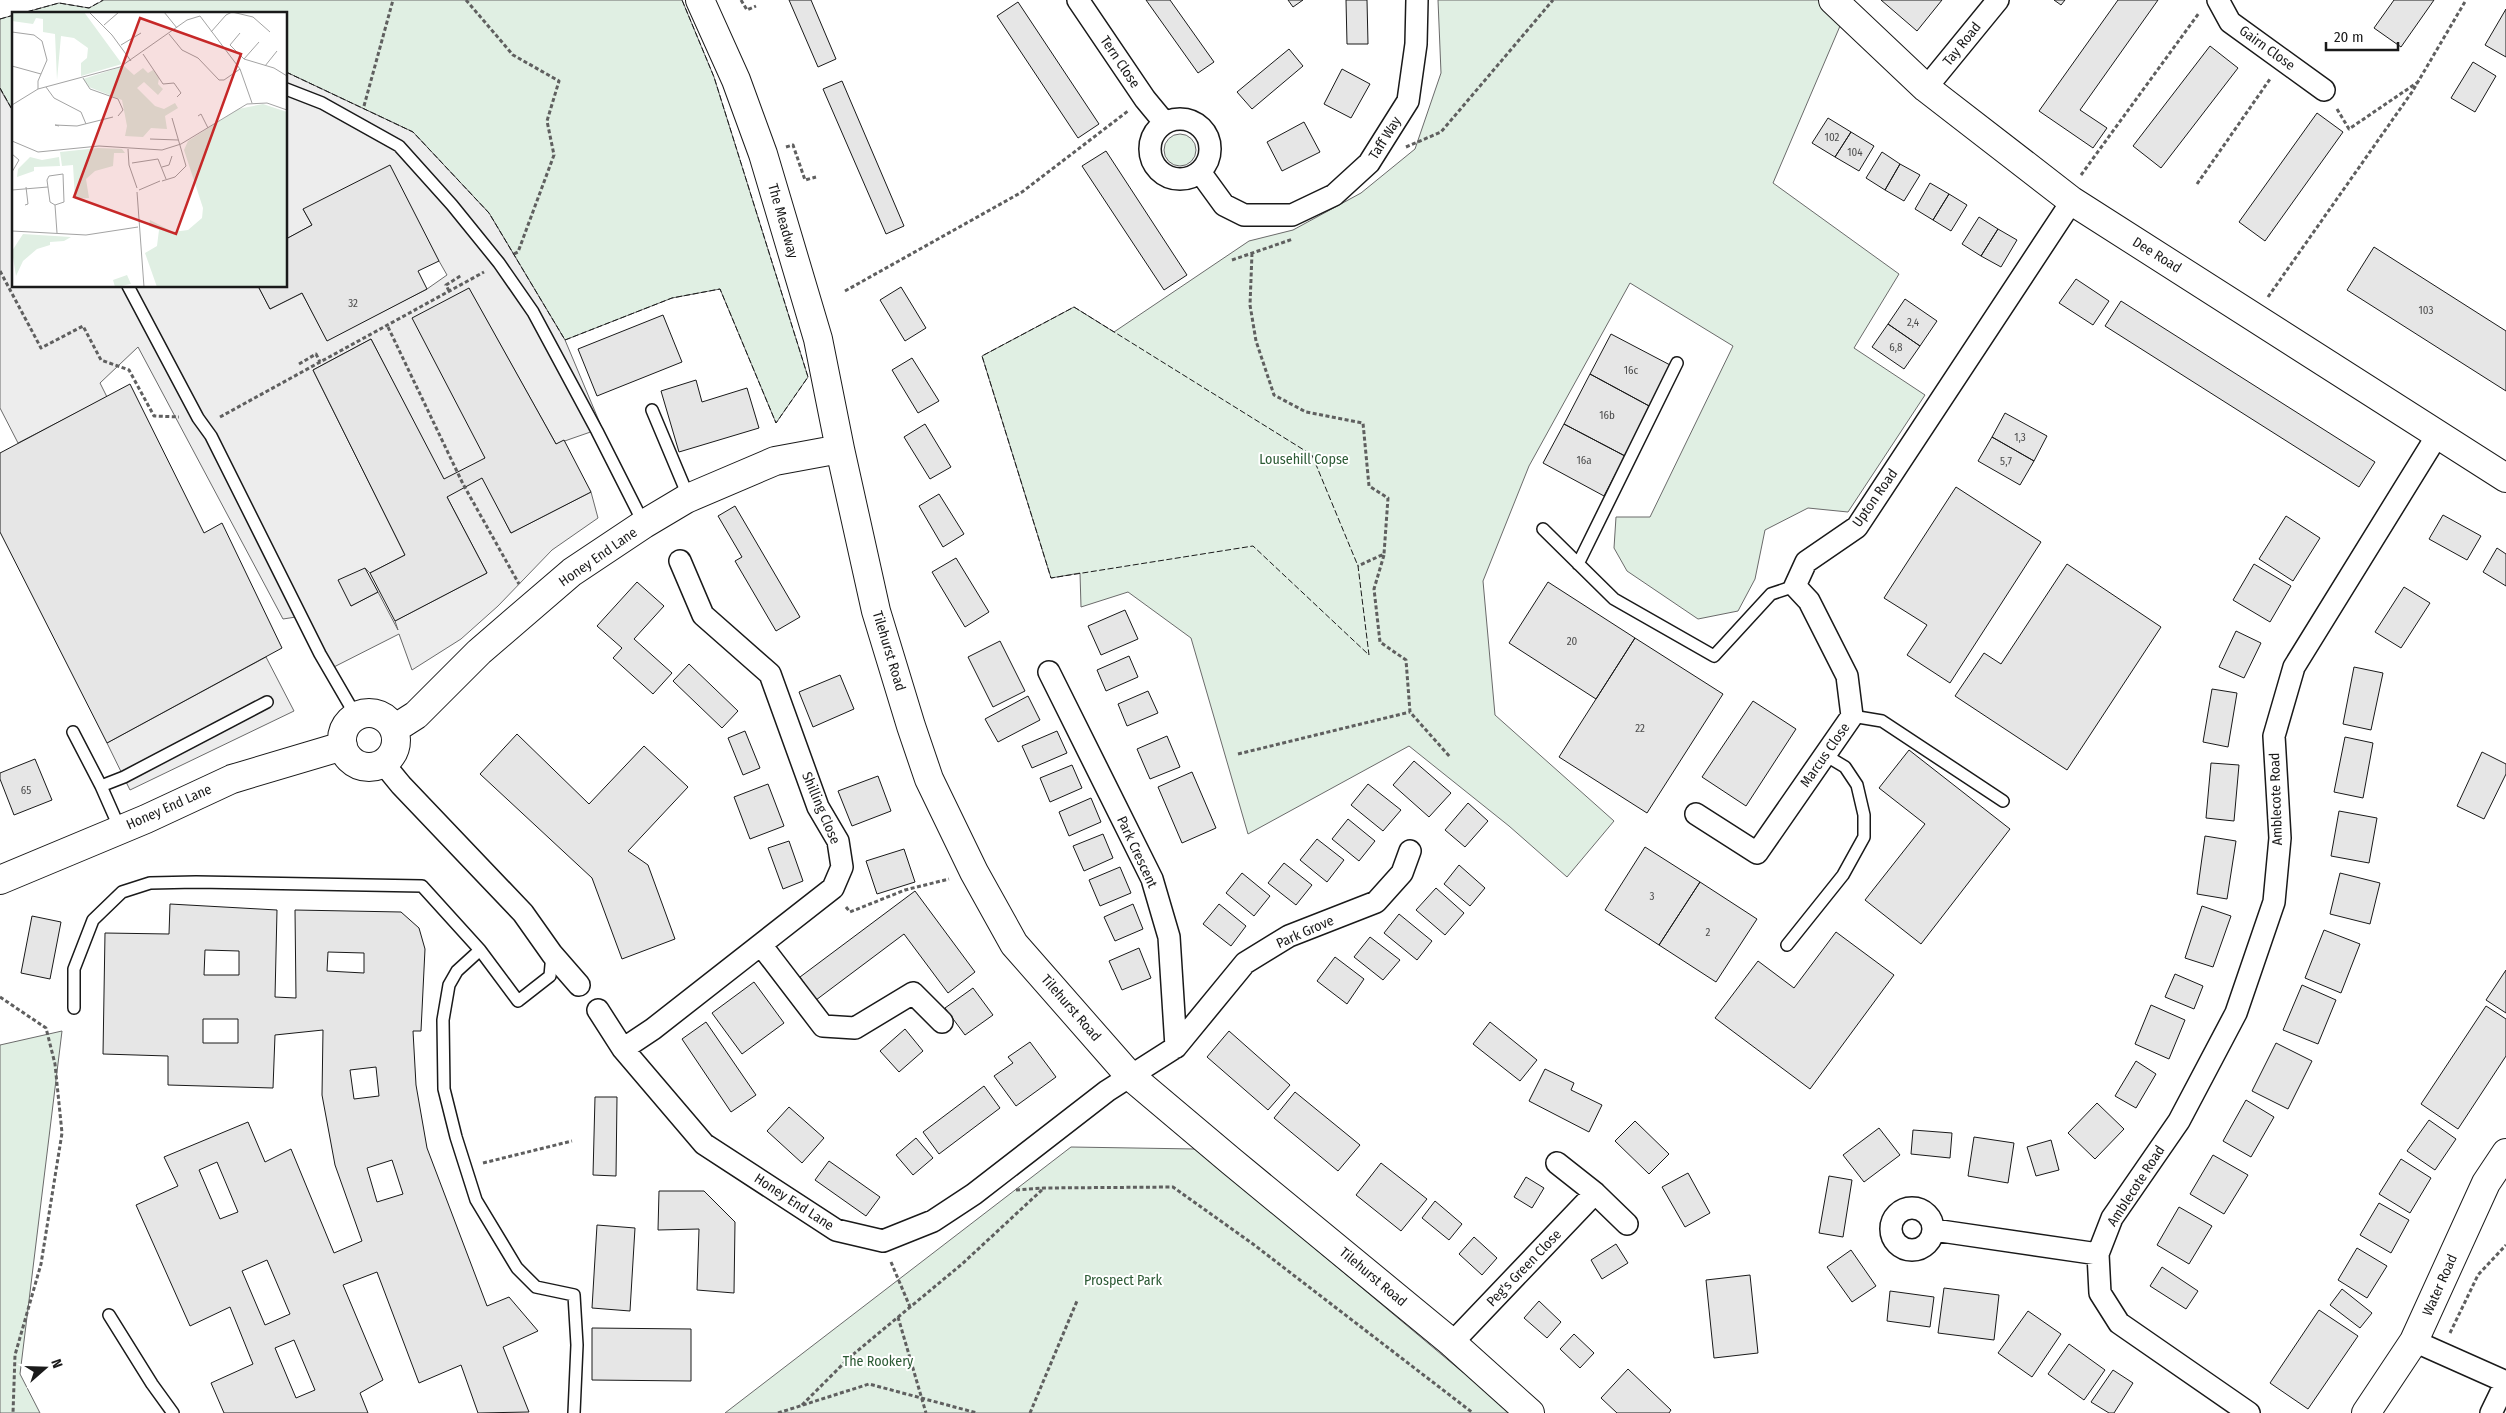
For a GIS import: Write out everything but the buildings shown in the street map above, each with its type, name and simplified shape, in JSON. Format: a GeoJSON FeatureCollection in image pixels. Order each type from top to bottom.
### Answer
{"type":"FeatureCollection","features":[{"type":"Feature","properties":{"kind":"street","name":"The Meadway"},"geometry":{"type":"LineString","coordinates":[[700,0],[736,80],[763,154],[818,339],[840,449]]}},
{"type":"Feature","properties":{"kind":"street","name":"Tern Close"},"geometry":{"type":"LineString","coordinates":[[1078,0],[1144,99],[1164,122]]}},
{"type":"Feature","properties":{"kind":"street","name":"Taff Way"},"geometry":{"type":"LineString","coordinates":[[1200,172],[1224,206],[1244,215],[1292,215],[1334,195],[1369,163],[1408,101],[1416,44],[1417,0]]}},
{"type":"Feature","properties":{"kind":"street","name":"Dee Road"},"geometry":{"type":"LineString","coordinates":[[1833,0],[1926,88],[2069,198],[2506,478]]}},
{"type":"Feature","properties":{"kind":"street","name":"Tay Road"},"geometry":{"type":"LineString","coordinates":[[1926,88],[1998,0]]}},
{"type":"Feature","properties":{"kind":"street","name":"Gairn Close"},"geometry":{"type":"LineString","coordinates":[[2211,4],[2230,22],[2324,90]]}},
{"type":"Feature","properties":{"kind":"street"},"geometry":{"type":"LineString","coordinates":[[1174,119],[1193,121],[1207,135],[1210,144],[1210,155],[1200,172],[1191,177],[1176,179],[1162,173],[1154,166],[1149,147],[1152,137],[1164,122],[1174,119]]}},
{"type":"Feature","properties":{"kind":"street","name":"Upton Road"},"geometry":{"type":"LineString","coordinates":[[1795,586],[1806,562],[1856,527],[2069,198]]}},
{"type":"Feature","properties":{"kind":"street","name":"Amblecote Road"},"geometry":{"type":"LineString","coordinates":[[2249,1413],[2119,1324],[2100,1293],[2098,1254],[2112,1218],[2179,1121],[2236,1012],[2274,902],[2280,838],[2274,736],[2294,666],[2438,434]]}},
{"type":"Feature","properties":{"kind":"street","name":"Honey End Lane"},"geometry":{"type":"LineString","coordinates":[[394,729],[416,715],[479,652],[572,572],[644,524],[688,498],[775,461],[840,449]]}},
{"type":"Feature","properties":{"kind":"street","name":"Tilehurst Road"},"geometry":{"type":"LineString","coordinates":[[840,449],[876,611],[929,779],[974,872],[1014,944],[1130,1074],[1231,1161],[1452,1343],[1530,1413]]}},
{"type":"Feature","properties":{"kind":"street","name":"Shilling Close"},"geometry":{"type":"LineString","coordinates":[[680,561],[703,615],[770,674],[818,807],[838,841],[842,867],[833,888]]}},
{"type":"Feature","properties":{"kind":"street","name":"Marcus Close"},"geometry":{"type":"LineString","coordinates":[[1696,814],[1757,853],[1852,716],[1847,676],[1809,601],[1795,586]]}},
{"type":"Feature","properties":{"kind":"street","name":"Park Crescent"},"geometry":{"type":"LineString","coordinates":[[1049,672],[1152,879],[1169,937],[1176,1046]]}},
{"type":"Feature","properties":{"kind":"street"},"geometry":{"type":"LineString","coordinates":[[374,713],[389,722],[394,729],[396,744],[390,758],[376,767],[359,765],[351,761],[342,746],[344,729],[356,716],[374,713]]}},
{"type":"Feature","properties":{"kind":"street","name":"Honey End Lane"},"geometry":{"type":"LineString","coordinates":[[0,880],[232,779],[342,746]]}},
{"type":"Feature","properties":{"kind":"street"},"geometry":{"type":"LineString","coordinates":[[383,763],[400,785],[523,914],[552,954],[579,985]]}},
{"type":"Feature","properties":{"kind":"street","name":"Park Grove"},"geometry":{"type":"LineString","coordinates":[[1130,1074],[1176,1046],[1245,963],[1289,936],[1376,902],[1402,873],[1410,851]]}},
{"type":"Feature","properties":{"kind":"street"},"geometry":{"type":"LineString","coordinates":[[623,1050],[653,1029],[833,888]]}},
{"type":"Feature","properties":{"kind":"street"},"geometry":{"type":"LineString","coordinates":[[761,944],[824,1026],[855,1028],[914,992],[942,1022]]}},
{"type":"Feature","properties":{"kind":"street","name":"Honey End Lane"},"geometry":{"type":"LineString","coordinates":[[598,1010],[623,1050],[704,1144],[836,1230],[883,1241]]}},
{"type":"Feature","properties":{"kind":"street"},"geometry":{"type":"LineString","coordinates":[[883,1241],[933,1221],[974,1194],[1130,1074]]}},
{"type":"Feature","properties":{"kind":"street","name":"Water Road"},"geometry":{"type":"LineString","coordinates":[[2366,1413],[2414,1341],[2486,1183],[2506,1153]]}},
{"type":"Feature","properties":{"kind":"street"},"geometry":{"type":"LineString","coordinates":[[1557,1163],[1596,1193],[1627,1224]]}},
{"type":"Feature","properties":{"kind":"street","name":"Peg's Green Close"},"geometry":{"type":"LineString","coordinates":[[1452,1343],[1596,1193]]}},
{"type":"Feature","properties":{"kind":"street"},"geometry":{"type":"LineString","coordinates":[[1934,1230],[2098,1254]]}},
{"type":"Feature","properties":{"kind":"street"},"geometry":{"type":"LineString","coordinates":[[2414,1341],[2506,1382],[2491,1413]]}},
{"type":"Feature","properties":{"kind":"lane"},"geometry":{"type":"LineString","coordinates":[[288,90],[322,103],[399,146],[498,262],[538,320],[598,431],[644,524]]}},
{"type":"Feature","properties":{"kind":"lane"},"geometry":{"type":"LineString","coordinates":[[129,288],[198,418],[215,444],[320,654],[356,716]]}},
{"type":"Feature","properties":{"kind":"lane"},"geometry":{"type":"LineString","coordinates":[[1578,564],[1676,363]]}},
{"type":"Feature","properties":{"kind":"lane"},"geometry":{"type":"LineString","coordinates":[[652,410],[688,498]]}},
{"type":"Feature","properties":{"kind":"lane"},"geometry":{"type":"LineString","coordinates":[[1542,529],[1614,599],[1714,656],[1771,594],[1795,586]]}},
{"type":"Feature","properties":{"kind":"lane"},"geometry":{"type":"LineString","coordinates":[[101,786],[124,777],[267,702]]}},
{"type":"Feature","properties":{"kind":"lane"},"geometry":{"type":"LineString","coordinates":[[1852,716],[1882,721],[2003,801]]}},
{"type":"Feature","properties":{"kind":"lane"},"geometry":{"type":"LineString","coordinates":[[73,732],[101,786],[120,829]]}},
{"type":"Feature","properties":{"kind":"lane"},"geometry":{"type":"LineString","coordinates":[[1787,945],[1842,875],[1864,837],[1864,815],[1857,785],[1845,767],[1825,755]]}},
{"type":"Feature","properties":{"kind":"lane"},"geometry":{"type":"LineString","coordinates":[[74,1008],[74,969],[93,920],[122,892],[150,883],[196,882],[422,886],[480,950],[518,1001],[550,976],[552,954]]}},
{"type":"Feature","properties":{"kind":"lane"},"geometry":{"type":"LineString","coordinates":[[480,950],[457,971],[449,985],[443,1020],[444,1089],[465,1168],[476,1200],[517,1268],[536,1287],[574,1296],[577,1345],[574,1413]]}},
{"type":"Feature","properties":{"kind":"lane"},"geometry":{"type":"LineString","coordinates":[[109,1315],[152,1384],[174,1413]]}},
{"type":"Feature","properties":{"kind":"path"},"geometry":{"type":"LineString","coordinates":[[359,124],[393,0]]}},
{"type":"Feature","properties":{"kind":"path"},"geometry":{"type":"LineString","coordinates":[[0,271],[41,348],[83,326],[101,360],[129,370],[154,416],[218,418],[388,327],[518,252],[554,155],[547,122],[559,81],[513,55],[466,0]]}},
{"type":"Feature","properties":{"kind":"path"},"geometry":{"type":"LineString","coordinates":[[741,0],[747,10],[756,6]]}},
{"type":"Feature","properties":{"kind":"path"},"geometry":{"type":"LineString","coordinates":[[1405,148],[1441,132],[1553,0]]}},
{"type":"Feature","properties":{"kind":"path"},"geometry":{"type":"LineString","coordinates":[[2255,316],[2418,82],[2466,0]]}},
{"type":"Feature","properties":{"kind":"path"},"geometry":{"type":"LineString","coordinates":[[2069,198],[2211,4]]}},
{"type":"Feature","properties":{"kind":"path"},"geometry":{"type":"LineString","coordinates":[[2197,184],[2283,60]]}},
{"type":"Feature","properties":{"kind":"path"},"geometry":{"type":"LineString","coordinates":[[2324,90],[2349,129],[2418,82]]}},
{"type":"Feature","properties":{"kind":"path"},"geometry":{"type":"LineString","coordinates":[[844,291],[1022,192],[1144,99]]}},
{"type":"Feature","properties":{"kind":"path"},"geometry":{"type":"LineString","coordinates":[[1252,253],[1250,305],[1256,341],[1274,395],[1306,412],[1363,423],[1369,486],[1388,498],[1384,554],[1374,590],[1380,642],[1406,660],[1410,712],[1450,757]]}},
{"type":"Feature","properties":{"kind":"path"},"geometry":{"type":"LineString","coordinates":[[449,291],[446,285],[462,275]]}},
{"type":"Feature","properties":{"kind":"path"},"geometry":{"type":"LineString","coordinates":[[388,327],[463,484],[521,587]]}},
{"type":"Feature","properties":{"kind":"path"},"geometry":{"type":"LineString","coordinates":[[299,364],[316,354],[320,362]]}},
{"type":"Feature","properties":{"kind":"path"},"geometry":{"type":"LineString","coordinates":[[1358,566],[1384,554]]}},
{"type":"Feature","properties":{"kind":"path"},"geometry":{"type":"LineString","coordinates":[[1238,754],[1410,712]]}},
{"type":"Feature","properties":{"kind":"path"},"geometry":{"type":"LineString","coordinates":[[833,888],[850,912],[905,890],[974,872]]}},
{"type":"Feature","properties":{"kind":"path"},"geometry":{"type":"LineString","coordinates":[[0,997],[46,1028],[55,1064],[62,1133],[41,1264],[15,1355],[13,1413]]}},
{"type":"Feature","properties":{"kind":"path"},"geometry":{"type":"LineString","coordinates":[[465,1168],[572,1141]]}},
{"type":"Feature","properties":{"kind":"path"},"geometry":{"type":"LineString","coordinates":[[974,1194],[1044,1188],[1173,1187],[1253,1244],[1473,1413]]}},
{"type":"Feature","properties":{"kind":"path"},"geometry":{"type":"LineString","coordinates":[[802,1405],[850,1357],[962,1264],[1044,1188]]}},
{"type":"Feature","properties":{"kind":"path"},"geometry":{"type":"LineString","coordinates":[[883,1241],[910,1307]]}},
{"type":"Feature","properties":{"kind":"path"},"geometry":{"type":"LineString","coordinates":[[2441,1352],[2478,1275],[2506,1246]]}},
{"type":"Feature","properties":{"kind":"path"},"geometry":{"type":"LineString","coordinates":[[1030,1413],[1077,1301]]}},
{"type":"Feature","properties":{"kind":"path"},"geometry":{"type":"LineString","coordinates":[[898,1317],[926,1413]]}},
{"type":"Feature","properties":{"kind":"path"},"geometry":{"type":"LineString","coordinates":[[778,1413],[868,1384],[977,1413]]}},
{"type":"Feature","properties":{"kind":"green space"},"geometry":{"type":"Polygon","coordinates":[[[104,0],[682,0],[714,77],[808,377],[776,423],[720,289],[672,298],[565,340],[489,213],[413,132],[288,73],[288,12],[26,12],[59,3],[89,8],[104,0]]]}},
{"type":"Feature","properties":{"kind":"green space","name":"Lousehill Copse"},"geometry":{"type":"Polygon","coordinates":[[[1438,0],[1825,0],[1843,19],[1773,183],[1899,274],[1854,348],[1925,395],[1848,512],[1808,508],[1765,530],[1755,579],[1738,611],[1698,619],[1627,571],[1614,548],[1616,517],[1650,517],[1733,346],[1630,283],[1529,466],[1483,581],[1495,715],[1614,821],[1567,877],[1509,826],[1409,746],[1248,834],[1191,638],[1128,592],[1081,607],[1080,573],[1051,578],[982,356],[1074,307],[1114,332],[1249,241],[1293,230],[1361,193],[1415,149],[1441,73],[1438,0]]]}},
{"type":"Feature","properties":{"kind":"green space"},"geometry":{"type":"Polygon","coordinates":[[[12,16],[12,109],[0,88],[0,19],[12,16]]]}},
{"type":"Feature","properties":{"kind":"green space"},"geometry":{"type":"Polygon","coordinates":[[[1180,134],[1186,135],[1191,139],[1195,144],[1195,156],[1191,161],[1186,165],[1180,166],[1174,165],[1169,161],[1165,156],[1164,150],[1165,144],[1169,139],[1174,135],[1180,134]]]}},
{"type":"Feature","properties":{"kind":"green space"},"geometry":{"type":"Polygon","coordinates":[[[62,1031],[20,1374],[40,1413],[0,1413],[0,1045],[62,1031]]]}},
{"type":"Feature","properties":{"kind":"green space","name":"Prospect Park"},"geometry":{"type":"Polygon","coordinates":[[[1071,1147],[1196,1149],[1460,1370],[1520,1413],[725,1413],[1071,1147]]]}},
{"type":"Feature","properties":{"kind":"shaded area"},"geometry":{"type":"Polygon","coordinates":[[[288,73],[413,132],[489,213],[565,340],[602,428],[556,444],[469,289],[485,458],[483,478],[511,533],[591,492],[598,518],[552,550],[498,606],[461,639],[412,670],[399,634],[324,672],[296,617],[283,619],[138,347],[100,383],[107,397],[18,443],[0,408],[0,89],[12,110],[12,288],[259,288],[270,309],[302,293],[327,340],[427,289],[447,275],[439,261],[303,209],[312,225],[288,238],[288,73]],[[371,339],[313,370],[405,555],[370,573],[365,568],[351,606],[378,592],[398,630],[395,621],[487,573],[447,497],[443,479],[371,339]]]}},
{"type":"Feature","properties":{"kind":"shaded area"},"geometry":{"type":"Polygon","coordinates":[[[266,657],[294,711],[130,790],[107,743],[266,657]]]}},
{"type":"Feature","properties":{"kind":"fence"},"geometry":{"type":"LineString","coordinates":[[26,12],[59,3],[89,8],[103,0]]}},
{"type":"Feature","properties":{"kind":"fence"},"geometry":{"type":"LineString","coordinates":[[288,73],[413,132],[489,213],[565,340],[672,298],[720,289],[776,423],[808,377],[714,77],[682,0]]}},
{"type":"Feature","properties":{"kind":"fence"},"geometry":{"type":"LineString","coordinates":[[0,19],[12,16]]}},
{"type":"Feature","properties":{"kind":"fence"},"geometry":{"type":"LineString","coordinates":[[0,88],[12,109]]}},
{"type":"Feature","properties":{"kind":"fence"},"geometry":{"type":"LineString","coordinates":[[1074,307],[1312,455],[1358,566],[1369,655],[1253,546],[1051,578],[982,356],[1074,307]]}},
{"type":"Feature","properties":{"kind":"park label","name":"The Rookery"},"geometry":{"type":"Point","coordinates":[878,1361]}}]}
